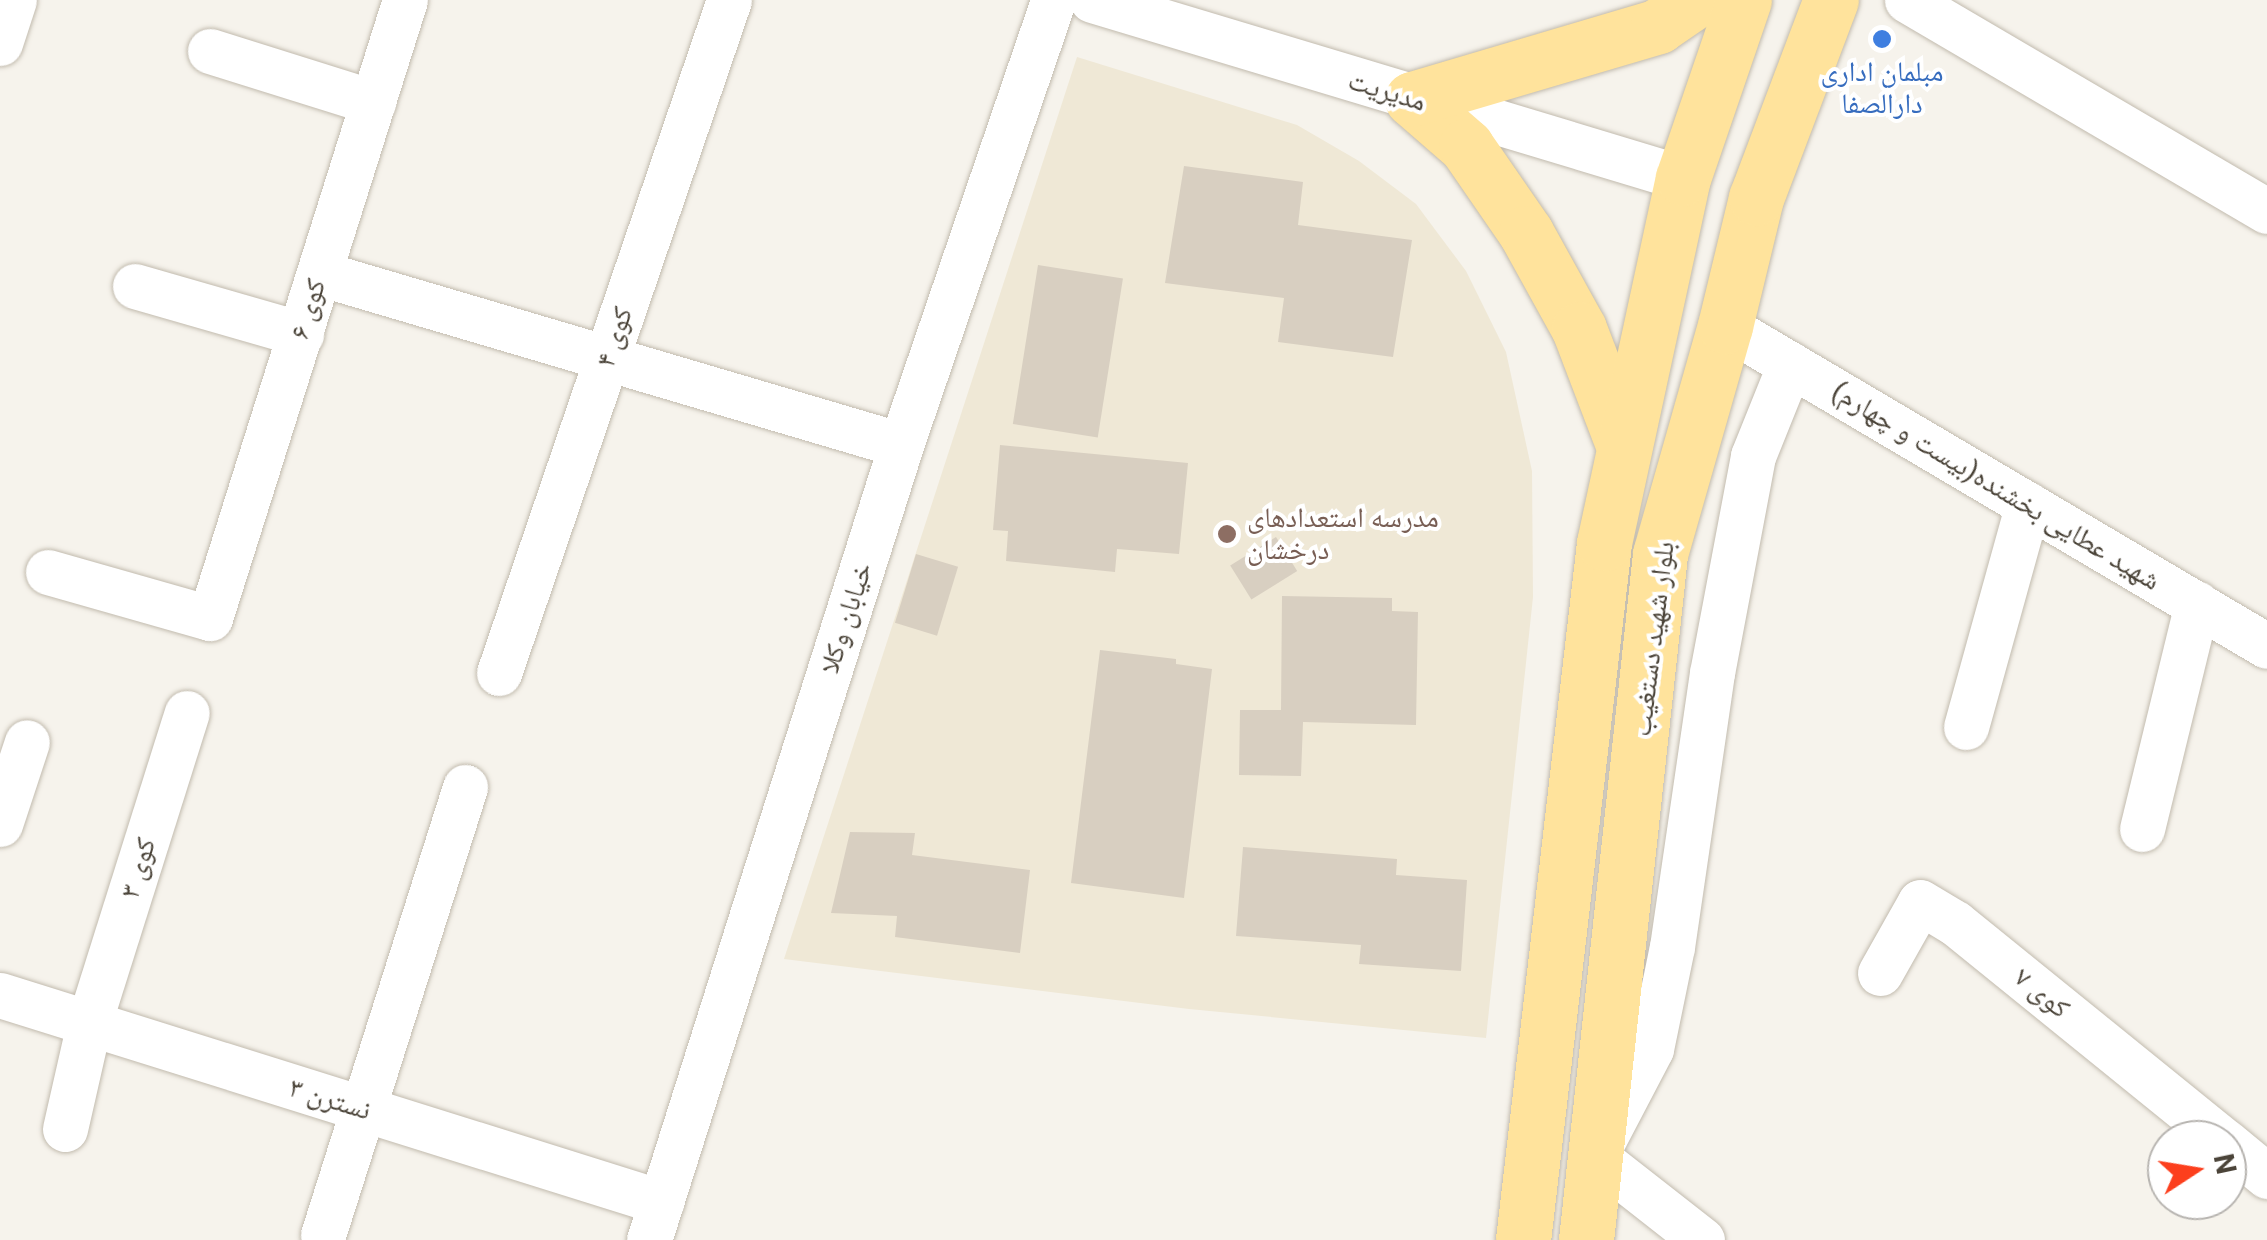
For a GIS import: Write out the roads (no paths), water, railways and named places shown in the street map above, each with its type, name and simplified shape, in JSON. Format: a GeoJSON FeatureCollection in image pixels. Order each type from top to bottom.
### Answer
{"type":"FeatureCollection","features":[{"type":"Feature","properties":{"kind":"main road"},"geometry":{"type":"LineString","coordinates":[[1412,99],[1658,26],[1696,0]]}},
{"type":"Feature","properties":{"kind":"main road"},"geometry":{"type":"LineString","coordinates":[[1522,1240],[1601,562],[1683,178],[1744,0]]}},
{"type":"Feature","properties":{"kind":"main road","name":"بلوار شهید دستغیب"},"geometry":{"type":"LineString","coordinates":[[1586,1240],[1660,554],[1725,326],[1756,198],[1831,0]]}},
{"type":"Feature","properties":{"kind":"main road"},"geometry":{"type":"LineString","coordinates":[[1412,99],[1466,146],[1526,234],[1579,329],[1624,447]]}},
{"type":"Feature","properties":{"kind":"main road"},"geometry":{"type":"LineString","coordinates":[[1683,178],[1756,198]]}},
{"type":"Feature","properties":{"kind":"street"},"geometry":{"type":"LineString","coordinates":[[0,43],[14,0]]}},
{"type":"Feature","properties":{"kind":"street","name":"کوی ۶"},"geometry":{"type":"LineString","coordinates":[[48,572],[210,618],[405,0]]}},
{"type":"Feature","properties":{"kind":"street","name":"کوی ۴"},"geometry":{"type":"LineString","coordinates":[[499,673],[729,0]]}},
{"type":"Feature","properties":{"kind":"street","name":"خیابان وکلا"},"geometry":{"type":"LineString","coordinates":[[655,1221],[901,445],[1053,0]]}},
{"type":"Feature","properties":{"kind":"street","name":"مدیریت"},"geometry":{"type":"LineString","coordinates":[[1092,0],[1683,178]]}},
{"type":"Feature","properties":{"kind":"street"},"geometry":{"type":"LineString","coordinates":[[1907,0],[2267,211]]}},
{"type":"Feature","properties":{"kind":"street"},"geometry":{"type":"LineString","coordinates":[[210,51],[373,102]]}},
{"type":"Feature","properties":{"kind":"street"},"geometry":{"type":"LineString","coordinates":[[319,272],[901,445]]}},
{"type":"Feature","properties":{"kind":"street"},"geometry":{"type":"LineString","coordinates":[[135,286],[300,334]]}},
{"type":"Feature","properties":{"kind":"street","name":"شهید عطایی بخشنده(بیست و چهارم)"},"geometry":{"type":"LineString","coordinates":[[1725,326],[2267,646]]}},
{"type":"Feature","properties":{"kind":"street"},"geometry":{"type":"LineString","coordinates":[[1702,1240],[1596,1156],[1651,1049],[1672,947],[1712,673],[1752,456],[1790,364]]}},
{"type":"Feature","properties":{"kind":"street"},"geometry":{"type":"LineString","coordinates":[[1966,727],[2028,504]]}},
{"type":"Feature","properties":{"kind":"street"},"geometry":{"type":"LineString","coordinates":[[2142,830],[2197,604]]}},
{"type":"Feature","properties":{"kind":"street","name":"کوی ۳"},"geometry":{"type":"LineString","coordinates":[[89,1023],[186,714]]}},
{"type":"Feature","properties":{"kind":"street"},"geometry":{"type":"LineString","coordinates":[[0,824],[27,742]]}},
{"type":"Feature","properties":{"kind":"street"},"geometry":{"type":"LineString","coordinates":[[323,1235],[465,787]]}},
{"type":"Feature","properties":{"kind":"street","name":"کوی ۷"},"geometry":{"type":"LineString","coordinates":[[1880,973],[1920,902],[1955,923],[2198,1120]]}},
{"type":"Feature","properties":{"kind":"street","name":"نسترن ۳"},"geometry":{"type":"LineString","coordinates":[[0,995],[361,1108],[655,1221]]}},
{"type":"Feature","properties":{"kind":"street"},"geometry":{"type":"LineString","coordinates":[[65,1129],[89,1023]]}},
{"type":"Feature","properties":{"kind":"street","name":"کوی ۷"},"geometry":{"type":"LineString","coordinates":[[2247,1160],[2267,1176]]}},
{"type":"Feature","properties":{"kind":"place","name":"مبلمان اداری دارالصفا"},"geometry":{"type":"Point","coordinates":[1882,39]}},
{"type":"Feature","properties":{"kind":"place","name":"مدرسه استعدادهای درخشان"},"geometry":{"type":"Point","coordinates":[1227,534]}}]}
